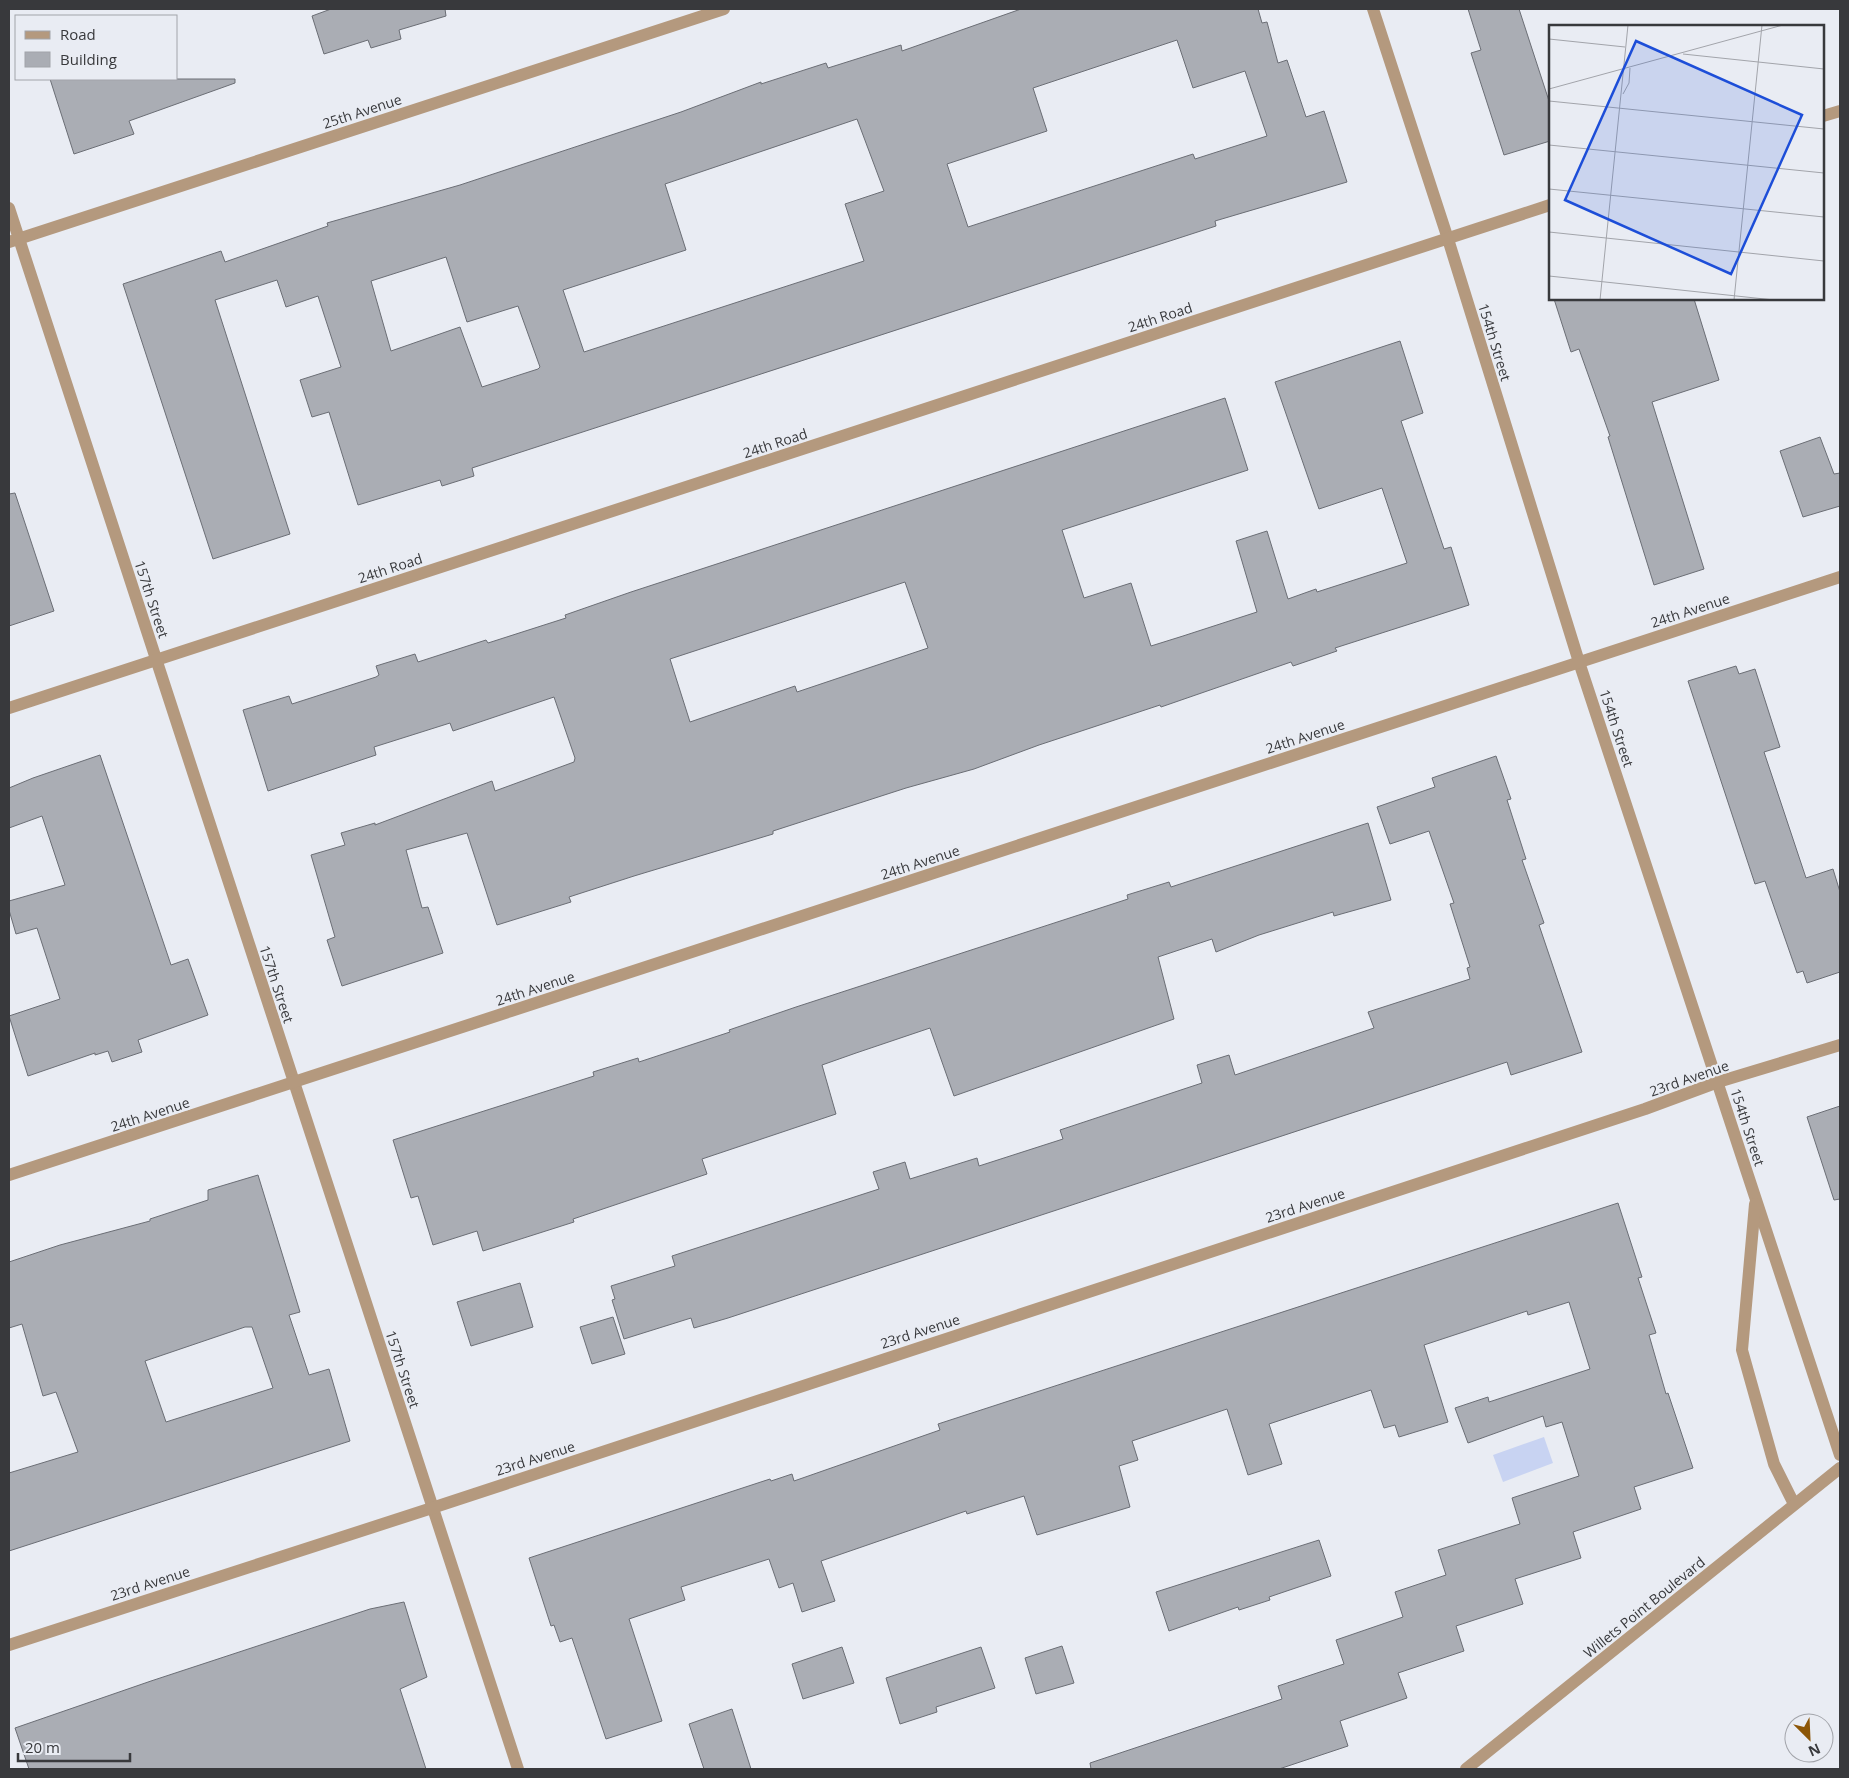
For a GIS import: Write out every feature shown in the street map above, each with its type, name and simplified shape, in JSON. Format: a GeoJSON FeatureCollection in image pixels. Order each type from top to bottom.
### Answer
{"type":"FeatureCollection","features":[{"type":"Feature","properties":{"kind":"street","name":"25th Avenue"},"geometry":{"type":"LineString","coordinates":[[14,240],[724,9]]}},
{"type":"Feature","properties":{"kind":"street","name":"154th Street"},"geometry":{"type":"LineString","coordinates":[[1373,9],[1448,239],[1579,662],[1840,1454]]}},
{"type":"Feature","properties":{"kind":"street"},"geometry":{"type":"LineString","coordinates":[[1824,116],[1840,111]]}},
{"type":"Feature","properties":{"kind":"street","name":"24th Road"},"geometry":{"type":"LineString","coordinates":[[9,708],[1549,205]]}},
{"type":"Feature","properties":{"kind":"street","name":"157th Street"},"geometry":{"type":"LineString","coordinates":[[9,208],[14,240],[156,660],[518,1769]]}},
{"type":"Feature","properties":{"kind":"street","name":"24th Avenue"},"geometry":{"type":"LineString","coordinates":[[9,1175],[1840,577]]}},
{"type":"Feature","properties":{"kind":"street","name":"23rd Avenue"},"geometry":{"type":"LineString","coordinates":[[9,1645],[432,1508],[1645,1109],[1718,1082],[1840,1045]]}},
{"type":"Feature","properties":{"kind":"street"},"geometry":{"type":"LineString","coordinates":[[1756,1198],[1742,1350],[1774,1464],[1794,1504]]}},
{"type":"Feature","properties":{"kind":"street","name":"Willets Point Boulevard"},"geometry":{"type":"LineString","coordinates":[[1466,1769],[1840,1468]]}},
{"type":"Feature","properties":{"kind":"water"},"geometry":{"type":"Polygon","coordinates":[[[1544,1437],[1553,1463],[1503,1482],[1493,1455],[1544,1437]]]}},
{"type":"Feature","properties":{"kind":"building"},"geometry":{"type":"Polygon","coordinates":[[[331,9],[445,9],[446,16],[399,30],[401,39],[371,48],[368,40],[324,54],[312,16],[331,9]]]}},
{"type":"Feature","properties":{"kind":"building"},"geometry":{"type":"Polygon","coordinates":[[[1021,9],[1258,9],[1262,23],[1267,22],[1278,63],[1287,60],[1306,117],[1324,111],[1347,182],[1215,221],[1216,226],[472,468],[474,476],[442,486],[440,480],[358,505],[329,412],[312,417],[300,380],[341,367],[318,296],[286,307],[277,280],[215,300],[290,534],[213,559],[123,284],[221,251],[225,262],[328,226],[327,223],[460,185],[681,112],[761,82],[761,84],[826,63],[828,68],[901,45],[902,51],[1021,9]],[[1177,40],[1033,88],[1047,131],[947,164],[968,227],[1193,154],[1195,159],[1267,136],[1245,71],[1193,88],[1177,40]],[[857,119],[665,184],[686,250],[563,290],[584,352],[864,261],[845,204],[884,191],[857,119]],[[446,257],[371,281],[391,351],[460,327],[482,387],[540,367],[518,306],[467,322],[446,257]]]}},
{"type":"Feature","properties":{"kind":"building"},"geometry":{"type":"Polygon","coordinates":[[[1468,9],[1519,9],[1549,101],[1549,141],[1504,155],[1471,53],[1481,50],[1468,9]]]}},
{"type":"Feature","properties":{"kind":"building"},"geometry":{"type":"Polygon","coordinates":[[[235,79],[235,83],[129,121],[134,134],[74,154],[50,80],[235,79]]]}},
{"type":"Feature","properties":{"kind":"building"},"geometry":{"type":"Polygon","coordinates":[[[1554,300],[1694,300],[1719,380],[1652,402],[1704,569],[1654,585],[1608,437],[1610,436],[1579,349],[1571,352],[1554,300]]]}},
{"type":"Feature","properties":{"kind":"building"},"geometry":{"type":"Polygon","coordinates":[[[1400,341],[1423,413],[1401,421],[1444,549],[1451,547],[1469,605],[1335,648],[1337,651],[1293,666],[1291,662],[1161,707],[1160,705],[1039,745],[974,769],[906,788],[773,831],[773,834],[569,897],[571,902],[497,925],[467,833],[406,850],[422,908],[428,907],[443,953],[342,986],[327,940],[335,937],[311,855],[345,845],[341,833],[375,823],[375,825],[492,781],[495,791],[574,762],[575,758],[554,697],[453,731],[450,723],[374,747],[376,755],[268,791],[243,710],[289,696],[292,704],[376,677],[379,675],[376,666],[415,654],[418,662],[486,640],[488,643],[566,618],[565,615],[631,592],[1225,398],[1248,470],[1062,530],[1084,598],[1131,583],[1151,646],[1257,612],[1236,541],[1267,531],[1288,599],[1316,589],[1317,592],[1407,563],[1382,488],[1319,509],[1275,382],[1400,341]],[[905,582],[670,659],[690,722],[795,686],[797,692],[928,648],[905,582]]]}},
{"type":"Feature","properties":{"kind":"building"},"geometry":{"type":"Polygon","coordinates":[[[1820,437],[1834,474],[1840,473],[1840,506],[1803,517],[1780,451],[1820,437]]]}},
{"type":"Feature","properties":{"kind":"building"},"geometry":{"type":"Polygon","coordinates":[[[15,493],[54,611],[9,626],[9,494],[15,493]]]}},
{"type":"Feature","properties":{"kind":"building"},"geometry":{"type":"Polygon","coordinates":[[[1736,666],[1739,674],[1755,669],[1780,747],[1764,752],[1806,878],[1833,869],[1840,892],[1840,972],[1807,983],[1803,971],[1797,973],[1765,881],[1755,884],[1688,681],[1736,666]]]}},
{"type":"Feature","properties":{"kind":"building"},"geometry":{"type":"Polygon","coordinates":[[[100,755],[171,965],[188,959],[208,1015],[138,1040],[142,1052],[112,1062],[108,1051],[95,1055],[95,1053],[28,1076],[9,1016],[60,999],[37,928],[16,934],[9,910],[9,901],[65,885],[42,816],[9,828],[9,788],[100,755]]]}},
{"type":"Feature","properties":{"kind":"building"},"geometry":{"type":"Polygon","coordinates":[[[1496,756],[1511,799],[1507,800],[1526,859],[1522,860],[1544,923],[1539,925],[1582,1052],[1511,1075],[1507,1062],[728,1318],[694,1328],[691,1318],[624,1339],[612,1300],[615,1299],[611,1286],[675,1266],[672,1256],[879,1189],[873,1172],[905,1162],[910,1179],[977,1158],[979,1166],[1063,1139],[1060,1130],[1202,1083],[1197,1065],[1229,1055],[1235,1075],[1374,1028],[1368,1012],[1470,979],[1467,968],[1470,967],[1450,904],[1454,903],[1429,831],[1390,844],[1377,807],[1435,787],[1432,778],[1496,756]]]}},
{"type":"Feature","properties":{"kind":"building"},"geometry":{"type":"Polygon","coordinates":[[[1368,823],[1391,900],[1334,916],[1333,912],[1259,935],[1216,952],[1212,939],[1158,957],[1174,1019],[954,1096],[930,1028],[822,1065],[836,1114],[702,1159],[707,1174],[573,1219],[574,1222],[483,1251],[477,1231],[433,1245],[418,1196],[411,1198],[393,1140],[594,1076],[593,1072],[638,1058],[639,1062],[730,1032],[729,1030],[796,1007],[1128,899],[1127,895],[1169,882],[1171,887],[1368,823]]]}},
{"type":"Feature","properties":{"kind":"building"},"geometry":{"type":"Polygon","coordinates":[[[1840,1106],[1840,1199],[1834,1200],[1807,1117],[1840,1106]]]}},
{"type":"Feature","properties":{"kind":"building"},"geometry":{"type":"Polygon","coordinates":[[[258,1175],[300,1312],[289,1315],[309,1375],[329,1369],[350,1441],[9,1551],[9,1473],[78,1452],[56,1392],[43,1396],[22,1324],[9,1328],[9,1262],[60,1245],[150,1221],[150,1219],[208,1200],[208,1190],[258,1175]],[[245,1327],[145,1361],[166,1422],[273,1388],[252,1327],[245,1327]]]}},
{"type":"Feature","properties":{"kind":"building"},"geometry":{"type":"Polygon","coordinates":[[[1618,1203],[1642,1277],[1638,1278],[1656,1333],[1649,1335],[1666,1394],[1668,1393],[1693,1468],[1634,1487],[1641,1509],[1573,1532],[1581,1558],[1515,1579],[1523,1604],[1456,1626],[1464,1651],[1398,1673],[1407,1698],[1340,1721],[1348,1746],[1279,1769],[1091,1769],[1090,1763],[1282,1699],[1278,1686],[1344,1664],[1336,1640],[1403,1617],[1395,1592],[1446,1575],[1438,1550],[1520,1524],[1512,1498],[1579,1476],[1562,1422],[1546,1427],[1543,1416],[1468,1443],[1455,1408],[1488,1397],[1489,1402],[1590,1369],[1569,1302],[1528,1315],[1527,1311],[1424,1345],[1448,1422],[1399,1437],[1395,1425],[1384,1428],[1371,1390],[1269,1424],[1282,1464],[1248,1475],[1227,1409],[1132,1441],[1138,1460],[1119,1466],[1130,1507],[1037,1535],[1024,1496],[967,1514],[966,1511],[821,1561],[835,1601],[802,1612],[793,1583],[779,1588],[769,1559],[681,1587],[685,1600],[629,1619],[662,1721],[606,1739],[572,1638],[560,1642],[554,1625],[551,1626],[529,1558],[770,1479],[771,1481],[792,1474],[794,1481],[940,1430],[938,1424],[1618,1203]]]}},
{"type":"Feature","properties":{"kind":"building"},"geometry":{"type":"Polygon","coordinates":[[[520,1283],[533,1327],[471,1346],[457,1302],[520,1283]]]}},
{"type":"Feature","properties":{"kind":"building"},"geometry":{"type":"Polygon","coordinates":[[[613,1317],[625,1354],[592,1364],[580,1327],[613,1317]]]}},
{"type":"Feature","properties":{"kind":"building"},"geometry":{"type":"Polygon","coordinates":[[[1319,1540],[1331,1576],[1269,1597],[1270,1600],[1239,1610],[1238,1607],[1169,1631],[1156,1592],[1319,1540]]]}},
{"type":"Feature","properties":{"kind":"building"},"geometry":{"type":"Polygon","coordinates":[[[404,1602],[427,1677],[400,1689],[426,1769],[29,1769],[15,1728],[370,1609],[404,1602]]]}},
{"type":"Feature","properties":{"kind":"building"},"geometry":{"type":"Polygon","coordinates":[[[1062,1646],[1074,1683],[1036,1694],[1025,1658],[1062,1646]]]}},
{"type":"Feature","properties":{"kind":"building"},"geometry":{"type":"Polygon","coordinates":[[[842,1647],[854,1683],[803,1699],[792,1664],[842,1647]]]}},
{"type":"Feature","properties":{"kind":"building"},"geometry":{"type":"Polygon","coordinates":[[[981,1647],[995,1688],[936,1707],[937,1712],[900,1724],[886,1678],[981,1647]]]}},
{"type":"Feature","properties":{"kind":"building"},"geometry":{"type":"Polygon","coordinates":[[[732,1709],[751,1769],[704,1769],[689,1724],[732,1709]]]}}]}
